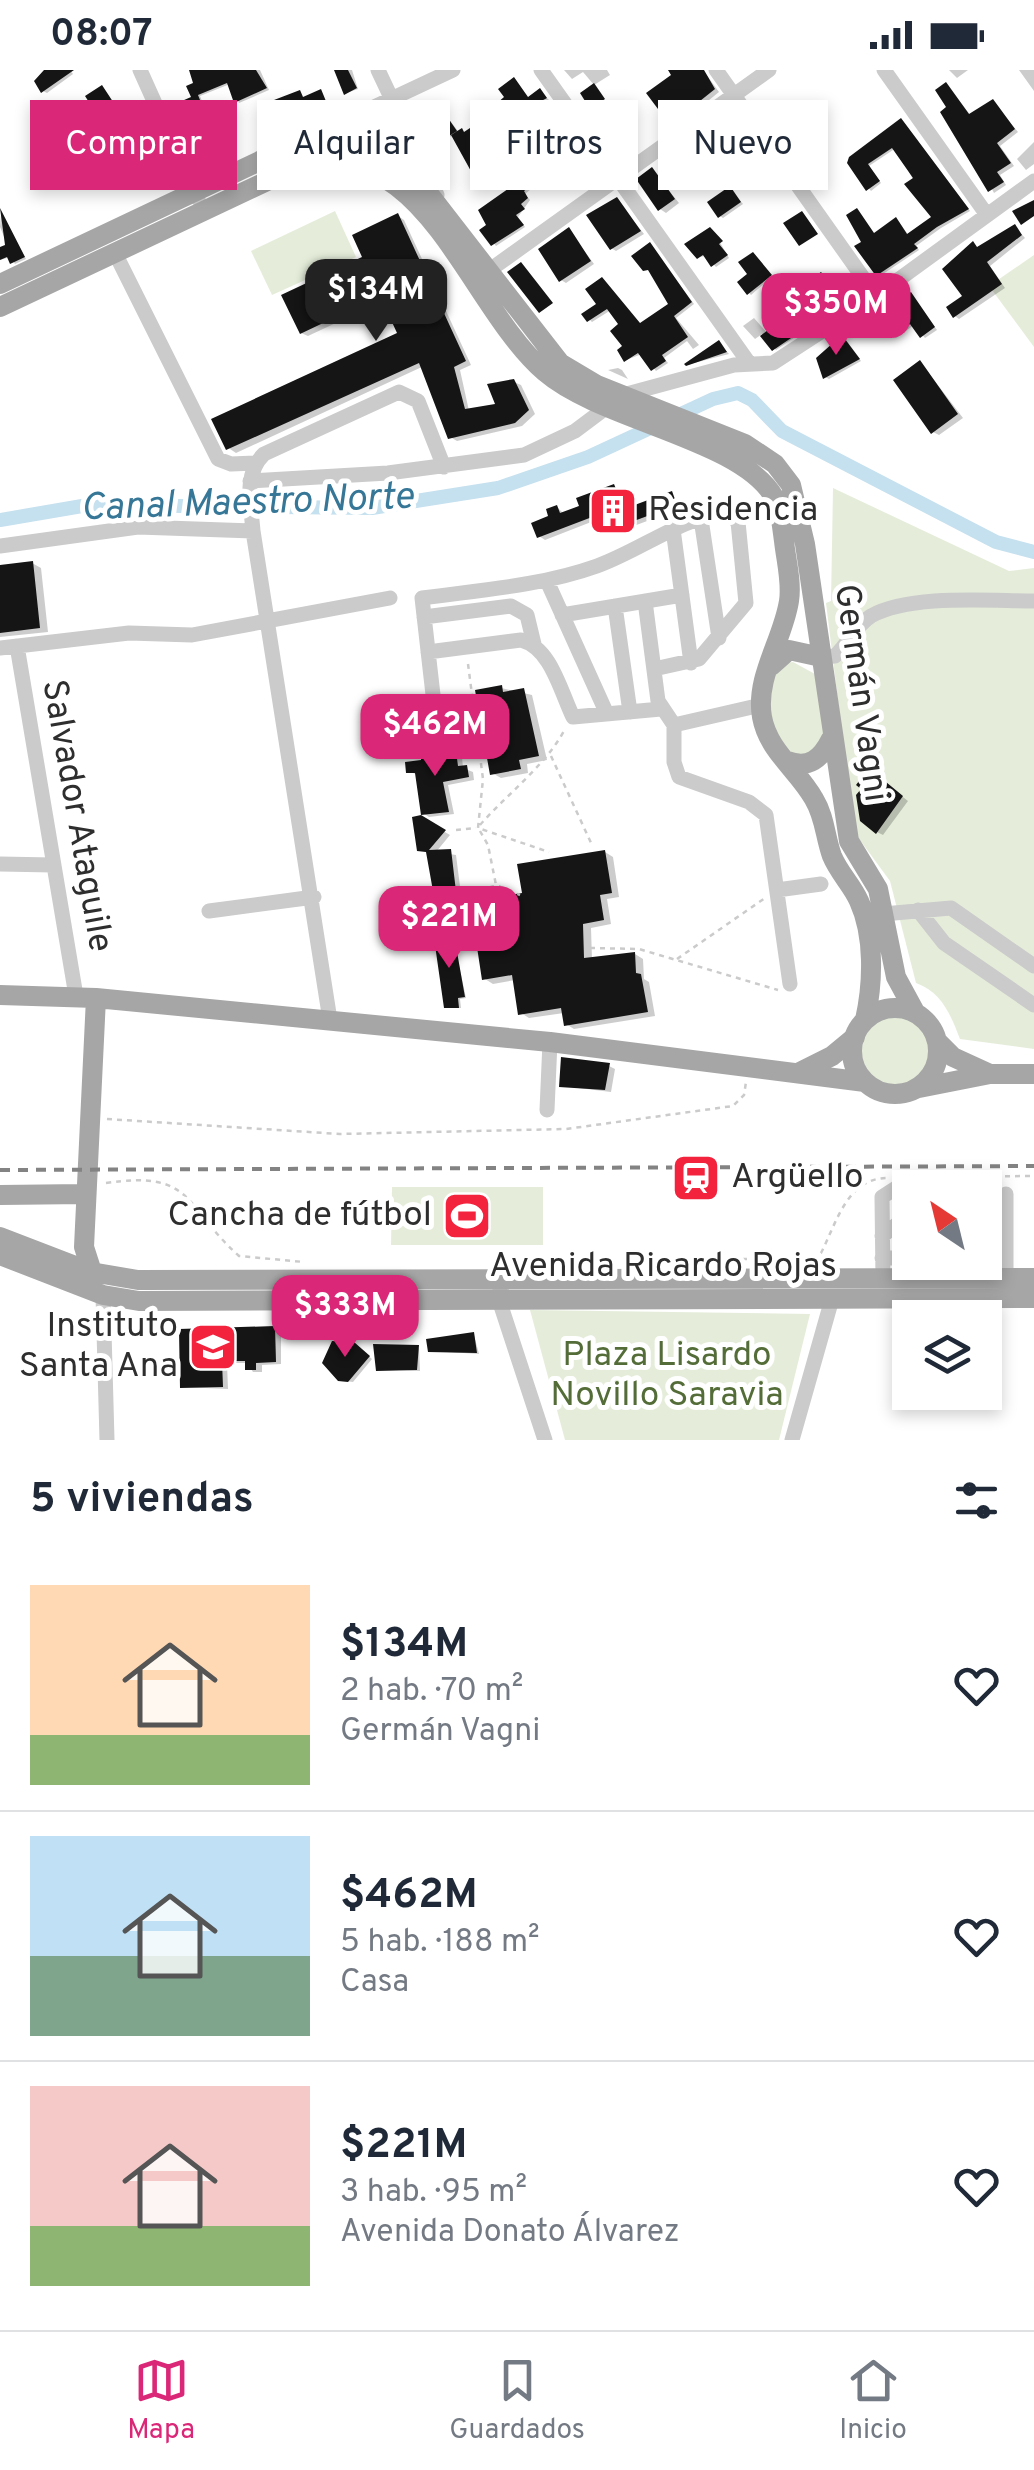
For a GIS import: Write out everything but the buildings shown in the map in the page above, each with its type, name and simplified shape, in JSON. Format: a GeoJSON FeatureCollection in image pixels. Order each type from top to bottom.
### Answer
{"type":"FeatureCollection","features":[{"type":"Feature","properties":{"kind":"main road"},"geometry":{"type":"LineString","coordinates":[[0,284],[257,161]]}},
{"type":"Feature","properties":{"kind":"main road"},"geometry":{"type":"LineString","coordinates":[[0,306],[298,167],[348,162],[397,182],[552,356],[615,401],[689,432]]}},
{"type":"Feature","properties":{"kind":"main road"},"geometry":{"type":"LineString","coordinates":[[427,190],[446,212],[480,276]]}},
{"type":"Feature","properties":{"kind":"main road","name":"Germán Vagni"},"geometry":{"type":"LineString","coordinates":[[689,432],[764,454],[790,485],[805,544],[831,739],[852,852],[878,888],[896,978],[915,1012]]}},
{"type":"Feature","properties":{"kind":"main road","name":"Germán Vagni"},"geometry":{"type":"LineString","coordinates":[[689,432],[752,472],[777,503],[790,599],[761,705],[766,734],[814,799],[834,861],[862,908],[872,975],[860,1029]]}},
{"type":"Feature","properties":{"kind":"main road"},"geometry":{"type":"LineString","coordinates":[[767,672],[789,650],[821,657]]}},
{"type":"Feature","properties":{"kind":"main road"},"geometry":{"type":"LineString","coordinates":[[786,761],[804,764],[816,760],[831,739]]}},
{"type":"Feature","properties":{"kind":"main road"},"geometry":{"type":"LineString","coordinates":[[0,994],[86,997],[550,1042],[866,1082],[886,1093],[990,1074],[1034,1074]]}},
{"type":"Feature","properties":{"kind":"main road"},"geometry":{"type":"LineString","coordinates":[[86,997],[90,1118],[84,1247],[103,1295]]}},
{"type":"Feature","properties":{"kind":"main road"},"geometry":{"type":"LineString","coordinates":[[798,1072],[832,1056],[888,1008],[915,1012],[930,1025],[938,1042],[953,1057],[990,1074]]}},
{"type":"Feature","properties":{"kind":"main road"},"geometry":{"type":"LineString","coordinates":[[860,1029],[854,1064],[866,1082]]}},
{"type":"Feature","properties":{"kind":"main road"},"geometry":{"type":"LineString","coordinates":[[917,1088],[934,1070],[938,1042]]}},
{"type":"Feature","properties":{"kind":"main road"},"geometry":{"type":"LineString","coordinates":[[0,1195],[85,1190]]}},
{"type":"Feature","properties":{"kind":"main road","name":"Avenida Ricardo Rojas"},"geometry":{"type":"LineString","coordinates":[[0,1236],[91,1272],[138,1280],[832,1299],[1034,1298]]}},
{"type":"Feature","properties":{"kind":"main road","name":"Avenida Ricardo Rojas"},"geometry":{"type":"LineString","coordinates":[[0,1255],[103,1295],[159,1302],[500,1290],[892,1269]]}},
{"type":"Feature","properties":{"kind":"main road","name":"Avenida Ricardo Rojas"},"geometry":{"type":"LineString","coordinates":[[1002,1268],[1034,1278]]}},
{"type":"Feature","properties":{"kind":"main road"},"geometry":{"type":"LineString","coordinates":[[832,1299],[845,1288],[885,1287],[893,1280]]}},
{"type":"Feature","properties":{"kind":"street"},"geometry":{"type":"LineString","coordinates":[[159,70],[141,74],[204,212]]}},
{"type":"Feature","properties":{"kind":"street"},"geometry":{"type":"LineString","coordinates":[[378,70],[446,212]]}},
{"type":"Feature","properties":{"kind":"street"},"geometry":{"type":"LineString","coordinates":[[387,100],[452,70]]}},
{"type":"Feature","properties":{"kind":"street"},"geometry":{"type":"LineString","coordinates":[[541,70],[562,100]]}},
{"type":"Feature","properties":{"kind":"street"},"geometry":{"type":"LineString","coordinates":[[716,70],[876,296]]}},
{"type":"Feature","properties":{"kind":"street"},"geometry":{"type":"LineString","coordinates":[[638,165],[770,70]]}},
{"type":"Feature","properties":{"kind":"street"},"geometry":{"type":"LineString","coordinates":[[884,70],[987,215]]}},
{"type":"Feature","properties":{"kind":"street"},"geometry":{"type":"LineString","coordinates":[[250,486],[444,467],[548,446],[615,401],[749,363],[773,363],[876,296],[1034,181]]}},
{"type":"Feature","properties":{"kind":"street"},"geometry":{"type":"LineString","coordinates":[[480,276],[603,190]]}},
{"type":"Feature","properties":{"kind":"street"},"geometry":{"type":"LineString","coordinates":[[624,190],[749,363]]}},
{"type":"Feature","properties":{"kind":"street"},"geometry":{"type":"LineString","coordinates":[[115,253],[218,459],[231,464],[255,462],[280,446],[398,392],[418,401],[444,467]]}},
{"type":"Feature","properties":{"kind":"street"},"geometry":{"type":"LineString","coordinates":[[255,462],[250,486],[253,524],[314,896],[330,1020]]}},
{"type":"Feature","properties":{"kind":"street"},"geometry":{"type":"LineString","coordinates":[[437,730],[422,598],[546,580],[600,565],[673,529],[726,512],[738,522],[748,590],[741,612],[692,663],[654,669]]}},
{"type":"Feature","properties":{"kind":"street"},"geometry":{"type":"LineString","coordinates":[[701,518],[719,638]]}},
{"type":"Feature","properties":{"kind":"street"},"geometry":{"type":"LineString","coordinates":[[0,546],[138,526],[253,524]]}},
{"type":"Feature","properties":{"kind":"street"},"geometry":{"type":"LineString","coordinates":[[673,529],[692,663]]}},
{"type":"Feature","properties":{"kind":"street"},"geometry":{"type":"LineString","coordinates":[[546,580],[607,714]]}},
{"type":"Feature","properties":{"kind":"street"},"geometry":{"type":"LineString","coordinates":[[562,615],[682,595]]}},
{"type":"Feature","properties":{"kind":"street"},"geometry":{"type":"LineString","coordinates":[[8,647],[129,633],[192,636],[390,598]]}},
{"type":"Feature","properties":{"kind":"street"},"geometry":{"type":"LineString","coordinates":[[645,601],[661,709],[674,725],[674,762],[679,778],[749,802],[766,815],[790,984]]}},
{"type":"Feature","properties":{"kind":"street"},"geometry":{"type":"LineString","coordinates":[[821,657],[835,656],[866,619],[880,612],[956,601],[1034,601]]}},
{"type":"Feature","properties":{"kind":"street"},"geometry":{"type":"LineString","coordinates":[[424,617],[511,606],[527,616],[534,644],[573,717],[661,709]]}},
{"type":"Feature","properties":{"kind":"street"},"geometry":{"type":"LineString","coordinates":[[615,606],[630,712]]}},
{"type":"Feature","properties":{"kind":"street"},"geometry":{"type":"LineString","coordinates":[[428,652],[521,640],[534,644]]}},
{"type":"Feature","properties":{"kind":"street","name":"Salvador Ataguile"},"geometry":{"type":"LineString","coordinates":[[8,647],[53,865],[86,997]]}},
{"type":"Feature","properties":{"kind":"street"},"geometry":{"type":"LineString","coordinates":[[674,725],[761,705]]}},
{"type":"Feature","properties":{"kind":"street"},"geometry":{"type":"LineString","coordinates":[[0,864],[53,865]]}},
{"type":"Feature","properties":{"kind":"street"},"geometry":{"type":"LineString","coordinates":[[777,890],[821,884]]}},
{"type":"Feature","properties":{"kind":"street"},"geometry":{"type":"LineString","coordinates":[[209,911],[314,896]]}},
{"type":"Feature","properties":{"kind":"street"},"geometry":{"type":"LineString","coordinates":[[883,914],[951,908],[1034,966]]}},
{"type":"Feature","properties":{"kind":"street"},"geometry":{"type":"LineString","coordinates":[[918,910],[944,943],[1034,1005]]}},
{"type":"Feature","properties":{"kind":"street"},"geometry":{"type":"LineString","coordinates":[[547,1110],[550,1042]]}},
{"type":"Feature","properties":{"kind":"street"},"geometry":{"type":"LineString","coordinates":[[882,1236],[900,1222],[902,1204],[896,1188],[882,1197],[882,1236],[883,1269]]}},
{"type":"Feature","properties":{"kind":"street"},"geometry":{"type":"LineString","coordinates":[[1002,1266],[1006,1268],[1006,1194]]}},
{"type":"Feature","properties":{"kind":"street"},"geometry":{"type":"LineString","coordinates":[[500,1290],[546,1440]]}},
{"type":"Feature","properties":{"kind":"street"},"geometry":{"type":"LineString","coordinates":[[103,1295],[107,1440]]}},
{"type":"Feature","properties":{"kind":"street"},"geometry":{"type":"LineString","coordinates":[[792,1440],[832,1299]]}},
{"type":"Feature","properties":{"kind":"path"},"geometry":{"type":"LineString","coordinates":[[466,647],[483,779],[478,828],[488,846],[496,886]]}},
{"type":"Feature","properties":{"kind":"path"},"geometry":{"type":"LineString","coordinates":[[478,828],[518,782],[550,755],[573,717]]}},
{"type":"Feature","properties":{"kind":"path"},"geometry":{"type":"LineString","coordinates":[[550,755],[592,845]]}},
{"type":"Feature","properties":{"kind":"path"},"geometry":{"type":"LineString","coordinates":[[456,830],[478,828],[549,852]]}},
{"type":"Feature","properties":{"kind":"path"},"geometry":{"type":"LineString","coordinates":[[463,914],[476,891],[496,886],[520,895]]}},
{"type":"Feature","properties":{"kind":"path"},"geometry":{"type":"LineString","coordinates":[[676,960],[777,890]]}},
{"type":"Feature","properties":{"kind":"path"},"geometry":{"type":"LineString","coordinates":[[590,948],[639,949],[783,991],[790,984]]}},
{"type":"Feature","properties":{"kind":"path"},"geometry":{"type":"LineString","coordinates":[[90,1118],[340,1134],[566,1129],[732,1106],[744,1095],[748,1066]]}},
{"type":"Feature","properties":{"kind":"path"},"geometry":{"type":"LineString","coordinates":[[661,1261],[814,1257],[820,1253],[849,1198],[876,1178],[1034,1176]]}},
{"type":"Feature","properties":{"kind":"path"},"geometry":{"type":"LineString","coordinates":[[85,1190],[166,1181],[183,1192],[238,1256],[256,1261],[315,1262]]}},
{"type":"Feature","properties":{"kind":"green space"},"geometry":{"type":"Polygon","coordinates":[[[335,211],[356,257],[272,295],[251,251],[335,211]]]}},
{"type":"Feature","properties":{"kind":"green space"},"geometry":{"type":"Polygon","coordinates":[[[1034,255],[1034,347],[989,286],[1034,255]]]}},
{"type":"Feature","properties":{"kind":"green space"},"geometry":{"type":"Polygon","coordinates":[[[833,488],[1009,571],[1034,568],[1034,1049],[960,1039],[939,999],[916,983],[890,881],[854,832],[826,603],[831,601],[833,488]]]}},
{"type":"Feature","properties":{"kind":"green space"},"geometry":{"type":"Polygon","coordinates":[[[793,662],[815,674],[825,737],[807,759],[781,748],[767,706],[768,682],[786,663],[793,662]]]}},
{"type":"Feature","properties":{"kind":"green space"},"geometry":{"type":"Polygon","coordinates":[[[896,1014],[922,1025],[933,1051],[922,1077],[896,1088],[870,1077],[859,1051],[870,1025],[896,1014]]]}},
{"type":"Feature","properties":{"kind":"green space","name":"Cancha de fútbol"},"geometry":{"type":"Polygon","coordinates":[[[392,1187],[543,1187],[543,1245],[391,1245],[392,1187]]]}},
{"type":"Feature","properties":{"kind":"green space","name":"Plaza Lisardo Novillo Saravia"},"geometry":{"type":"Polygon","coordinates":[[[530,1310],[810,1314],[779,1440],[565,1440],[530,1310]]]}},
{"type":"Feature","properties":{"kind":"waterway","name":"Canal Maestro Norte"},"geometry":{"type":"LineString","coordinates":[[0,520],[88,505],[372,508],[498,488],[588,457],[713,399],[738,393],[752,400],[782,431],[996,542],[1034,552]]}},
{"type":"Feature","properties":{"kind":"railway"},"geometry":{"type":"LineString","coordinates":[[0,1170],[1034,1166]]}},
{"type":"Feature","properties":{"kind":"place","name":"Residencia"},"geometry":{"type":"Point","coordinates":[613,511]}},
{"type":"Feature","properties":{"kind":"place","name":"Argüello"},"geometry":{"type":"Point","coordinates":[696,1178]}},
{"type":"Feature","properties":{"kind":"place","name":"Cancha de fútbol"},"geometry":{"type":"Point","coordinates":[467,1216]}},
{"type":"Feature","properties":{"kind":"place","name":"Instituto Santa Ana"},"geometry":{"type":"Point","coordinates":[213,1347]}}]}
